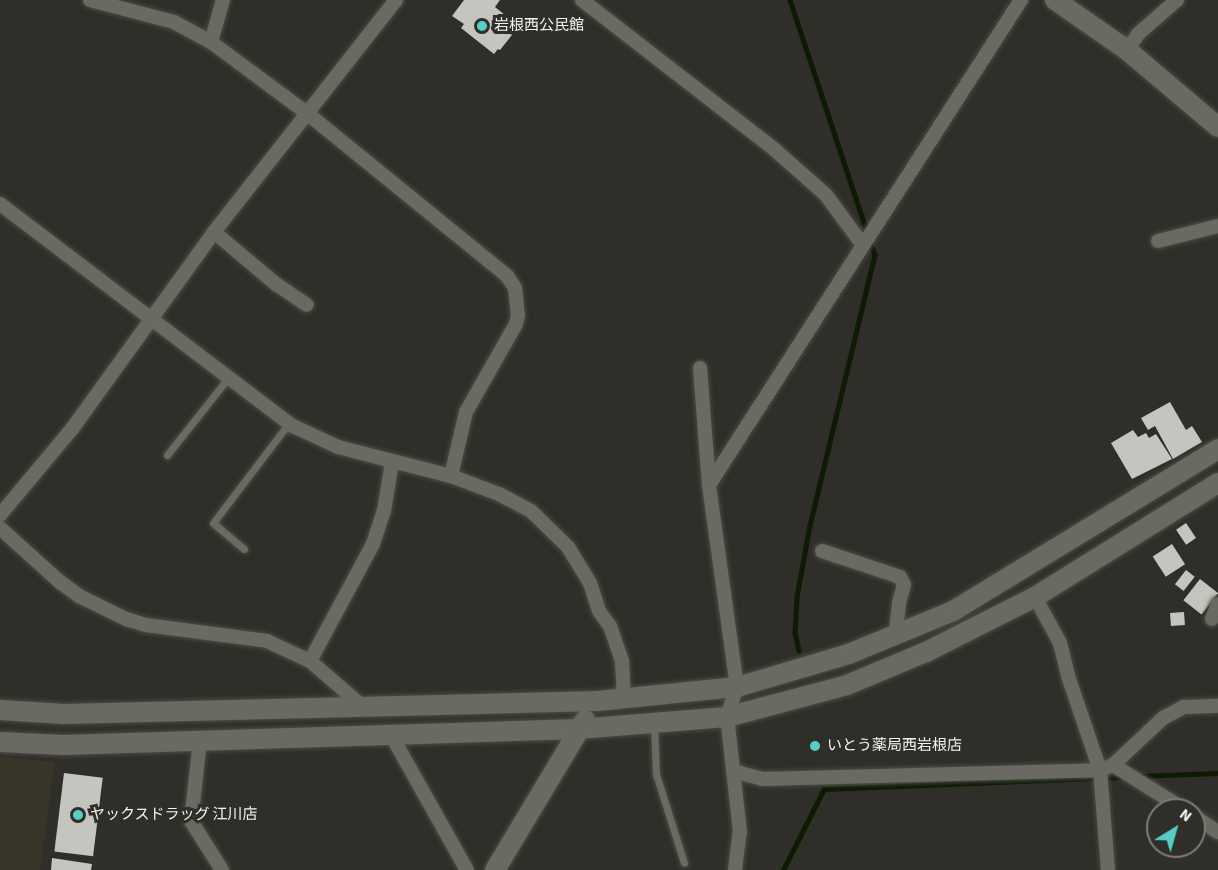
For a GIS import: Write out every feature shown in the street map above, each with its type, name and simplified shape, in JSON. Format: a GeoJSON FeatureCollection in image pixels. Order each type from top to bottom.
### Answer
{"type":"FeatureCollection","features":[{"type":"Feature","properties":{"kind":"street"},"geometry":{"type":"LineString","coordinates":[[90,0],[174,22],[212,42],[308,114],[496,264],[514,288],[518,315],[516,324],[466,412],[451,476]]}},
{"type":"Feature","properties":{"kind":"street"},"geometry":{"type":"LineString","coordinates":[[212,42],[223,0]]}},
{"type":"Feature","properties":{"kind":"street"},"geometry":{"type":"LineString","coordinates":[[0,515],[72,429],[214,232],[396,0]]}},
{"type":"Feature","properties":{"kind":"street"},"geometry":{"type":"LineString","coordinates":[[582,0],[774,149],[818,187],[861,244]]}},
{"type":"Feature","properties":{"kind":"street"},"geometry":{"type":"LineString","coordinates":[[709,485],[861,244],[1021,0]]}},
{"type":"Feature","properties":{"kind":"street"},"geometry":{"type":"LineString","coordinates":[[1055,0],[1127,50],[1218,127]]}},
{"type":"Feature","properties":{"kind":"street"},"geometry":{"type":"LineString","coordinates":[[1127,50],[1138,34],[1177,0]]}},
{"type":"Feature","properties":{"kind":"street"},"geometry":{"type":"LineString","coordinates":[[0,204],[289,423],[338,447],[451,476],[499,494],[531,512],[568,547],[590,583],[599,611],[610,626],[622,662],[624,699]]}},
{"type":"Feature","properties":{"kind":"street"},"geometry":{"type":"LineString","coordinates":[[1158,241],[1218,226]]}},
{"type":"Feature","properties":{"kind":"street"},"geometry":{"type":"LineString","coordinates":[[214,232],[276,284],[307,305]]}},
{"type":"Feature","properties":{"kind":"street"},"geometry":{"type":"LineString","coordinates":[[700,368],[709,485],[737,687],[727,717],[740,832],[735,870]]}},
{"type":"Feature","properties":{"kind":"street"},"geometry":{"type":"LineString","coordinates":[[0,710],[64,714],[598,701],[737,687],[849,654],[953,612],[1218,449]]}},
{"type":"Feature","properties":{"kind":"street"},"geometry":{"type":"LineString","coordinates":[[309,661],[373,544],[384,511],[392,462]]}},
{"type":"Feature","properties":{"kind":"street"},"geometry":{"type":"LineString","coordinates":[[0,742],[63,745],[578,729],[727,717],[847,685],[926,652],[1035,597],[1218,483]]}},
{"type":"Feature","properties":{"kind":"street"},"geometry":{"type":"LineString","coordinates":[[0,528],[60,582],[81,597],[126,619],[146,625],[267,640],[309,661],[361,705]]}},
{"type":"Feature","properties":{"kind":"street"},"geometry":{"type":"LineString","coordinates":[[822,551],[900,577],[904,585],[899,603],[896,634]]}},
{"type":"Feature","properties":{"kind":"street"},"geometry":{"type":"LineString","coordinates":[[1035,597],[1060,643],[1068,676],[1107,767],[1108,870]]}},
{"type":"Feature","properties":{"kind":"street"},"geometry":{"type":"LineString","coordinates":[[1212,619],[1218,604]]}},
{"type":"Feature","properties":{"kind":"street"},"geometry":{"type":"LineString","coordinates":[[495,870],[578,729],[598,701]]}},
{"type":"Feature","properties":{"kind":"street"},"geometry":{"type":"LineString","coordinates":[[1107,767],[1163,718],[1184,707],[1218,706]]}},
{"type":"Feature","properties":{"kind":"street"},"geometry":{"type":"LineString","coordinates":[[390,734],[467,870]]}},
{"type":"Feature","properties":{"kind":"street"},"geometry":{"type":"LineString","coordinates":[[200,741],[191,820],[222,870]]}},
{"type":"Feature","properties":{"kind":"street"},"geometry":{"type":"LineString","coordinates":[[733,771],[762,778],[1107,767],[1163,798]]}},
{"type":"Feature","properties":{"kind":"lane"},"geometry":{"type":"LineString","coordinates":[[167,455],[228,378]]}},
{"type":"Feature","properties":{"kind":"lane"},"geometry":{"type":"LineString","coordinates":[[244,549],[213,523],[289,423]]}},
{"type":"Feature","properties":{"kind":"lane"},"geometry":{"type":"LineString","coordinates":[[654,724],[656,774],[684,864]]}},
{"type":"Feature","properties":{"kind":"shaded area"},"geometry":{"type":"Polygon","coordinates":[[[0,757],[55,762],[40,870],[0,870],[0,757]]]}},
{"type":"Feature","properties":{"kind":"building","name":"岩根西公民館"},"geometry":{"type":"Polygon","coordinates":[[[464,0],[500,0],[495,7],[505,15],[498,24],[512,35],[494,54],[461,28],[464,24],[452,16],[464,0]]]}},
{"type":"Feature","properties":{"kind":"building"},"geometry":{"type":"Polygon","coordinates":[[[1170,402],[1186,430],[1192,426],[1202,442],[1173,459],[1155,426],[1148,430],[1141,418],[1170,402]]]}},
{"type":"Feature","properties":{"kind":"building"},"geometry":{"type":"Polygon","coordinates":[[[1133,430],[1138,437],[1146,433],[1149,438],[1156,434],[1172,459],[1132,479],[1111,443],[1133,430]]]}},
{"type":"Feature","properties":{"kind":"building"},"geometry":{"type":"Polygon","coordinates":[[[1186,523],[1196,538],[1186,545],[1176,530],[1186,523]]]}},
{"type":"Feature","properties":{"kind":"building"},"geometry":{"type":"Polygon","coordinates":[[[1172,544],[1185,564],[1166,577],[1153,557],[1172,544]]]}},
{"type":"Feature","properties":{"kind":"building"},"geometry":{"type":"Polygon","coordinates":[[[1186,570],[1195,577],[1184,591],[1175,584],[1186,570]]]}},
{"type":"Feature","properties":{"kind":"building"},"geometry":{"type":"Polygon","coordinates":[[[1200,579],[1218,593],[1202,614],[1183,600],[1200,579]]]}},
{"type":"Feature","properties":{"kind":"building"},"geometry":{"type":"Polygon","coordinates":[[[1184,612],[1185,625],[1171,626],[1170,613],[1184,612]]]}},
{"type":"Feature","properties":{"kind":"building","name":"ヤックスドラッグ 江川店"},"geometry":{"type":"Polygon","coordinates":[[[64,773],[103,778],[93,856],[54,851],[64,773]]]}},
{"type":"Feature","properties":{"kind":"building"},"geometry":{"type":"Polygon","coordinates":[[[52,858],[92,864],[91,870],[51,870],[52,858]]]}},
{"type":"Feature","properties":{"kind":"waterway"},"geometry":{"type":"LineString","coordinates":[[790,0],[875,255],[810,525],[797,597],[795,633],[799,651]]}},
{"type":"Feature","properties":{"kind":"waterway"},"geometry":{"type":"LineString","coordinates":[[1138,776],[1218,773]]}},
{"type":"Feature","properties":{"kind":"waterway"},"geometry":{"type":"LineString","coordinates":[[783,870],[824,789],[1124,777]]}},
{"type":"Feature","properties":{"kind":"place","name":"岩根西公民館"},"geometry":{"type":"Point","coordinates":[482,26]}},
{"type":"Feature","properties":{"kind":"place","name":"いとう薬局西岩根店"},"geometry":{"type":"Point","coordinates":[815,746]}},
{"type":"Feature","properties":{"kind":"place","name":"ヤックスドラッグ 江川店"},"geometry":{"type":"Point","coordinates":[78,815]}}]}
